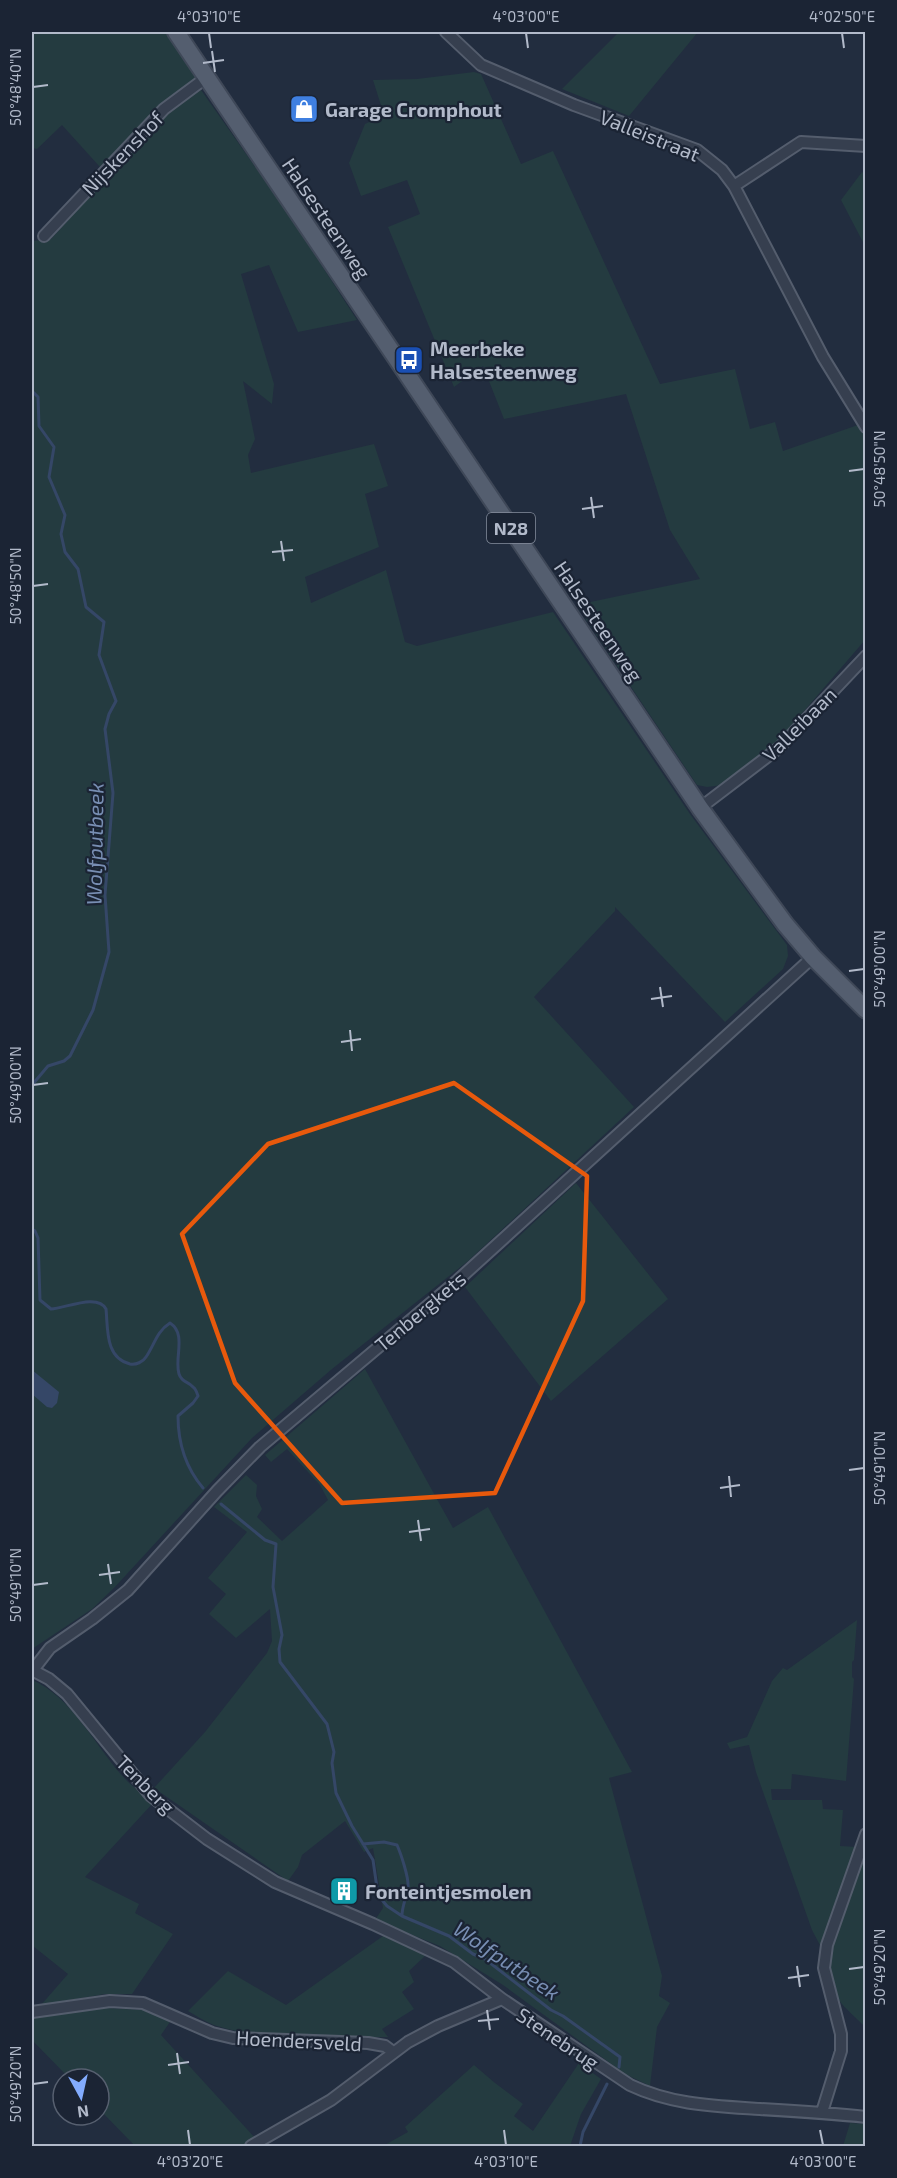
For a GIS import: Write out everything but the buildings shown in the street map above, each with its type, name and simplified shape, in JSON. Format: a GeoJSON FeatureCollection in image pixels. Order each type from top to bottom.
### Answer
{"type":"FeatureCollection","features":[{"type":"Feature","properties":{"kind":"main road","name":"Halsesteenweg"},"geometry":{"type":"LineString","coordinates":[[176,32],[700,808],[759,891],[813,957],[866,1010]]}},
{"type":"Feature","properties":{"kind":"street","name":"Valleistraat"},"geometry":{"type":"LineString","coordinates":[[446,32],[481,65],[574,105],[697,150],[722,170],[734,186],[823,357],[866,427]]}},
{"type":"Feature","properties":{"kind":"street","name":"Nijskenshof"},"geometry":{"type":"LineString","coordinates":[[44,236],[164,109],[207,77]]}},
{"type":"Feature","properties":{"kind":"street"},"geometry":{"type":"LineString","coordinates":[[734,186],[801,142],[866,146]]}},
{"type":"Feature","properties":{"kind":"street","name":"Valleibaan"},"geometry":{"type":"LineString","coordinates":[[700,808],[780,747],[866,656]]}},
{"type":"Feature","properties":{"kind":"street","name":"Tenbergkets"},"geometry":{"type":"LineString","coordinates":[[32,1670],[50,1648],[128,1590],[260,1447],[458,1280],[813,957]]}},
{"type":"Feature","properties":{"kind":"street","name":"Tenberg"},"geometry":{"type":"LineString","coordinates":[[32,1670],[49,1679],[67,1694],[151,1796],[207,1839],[275,1882]]}},
{"type":"Feature","properties":{"kind":"street"},"geometry":{"type":"LineString","coordinates":[[822,2112],[841,2051],[842,2034],[824,1968],[827,1945],[866,1834]]}},
{"type":"Feature","properties":{"kind":"street","name":"Stenebrug"},"geometry":{"type":"LineString","coordinates":[[275,1882],[454,1962],[502,1999],[612,2074],[650,2094],[672,2101],[702,2105],[866,2117]]}},
{"type":"Feature","properties":{"kind":"street"},"geometry":{"type":"LineString","coordinates":[[251,2146],[331,2100],[393,2052],[438,2026],[502,1999]]}},
{"type":"Feature","properties":{"kind":"street","name":"Hoendersveld"},"geometry":{"type":"LineString","coordinates":[[32,2012],[110,2001],[143,2003],[212,2033],[233,2038],[368,2043],[385,2046],[393,2052]]}},
{"type":"Feature","properties":{"kind":"highlighted area"},"geometry":{"type":"Polygon","coordinates":[[[454,1083],[587,1176],[583,1301],[495,1493],[342,1503],[235,1383],[182,1234],[268,1144],[454,1083]]]}},
{"type":"Feature","properties":{"kind":"green space"},"geometry":{"type":"Polygon","coordinates":[[[32,32],[167,32],[198,77],[162,105],[100,167],[62,125],[37,149],[32,148],[32,32]]]}},
{"type":"Feature","properties":{"kind":"green space"},"geometry":{"type":"Polygon","coordinates":[[[619,32],[698,32],[629,116],[562,89],[619,32]]]}},
{"type":"Feature","properties":{"kind":"green space"},"geometry":{"type":"Polygon","coordinates":[[[474,72],[481,74],[521,164],[553,151],[660,384],[735,369],[750,429],[775,422],[783,451],[858,425],[865,436],[865,640],[774,746],[723,785],[707,787],[697,785],[576,605],[700,579],[670,530],[626,394],[504,419],[483,366],[454,387],[388,227],[420,214],[407,180],[361,196],[349,163],[365,124],[384,115],[373,80],[417,79],[474,72]]]}},
{"type":"Feature","properties":{"kind":"green space"},"geometry":{"type":"Polygon","coordinates":[[[201,90],[285,209],[357,320],[298,332],[269,265],[241,274],[274,384],[272,404],[243,381],[255,439],[248,455],[251,473],[374,444],[388,486],[365,494],[379,547],[305,577],[311,603],[386,570],[405,642],[417,646],[553,612],[690,814],[787,945],[788,956],[783,969],[725,1022],[615,907],[615,911],[534,997],[634,1107],[468,1261],[332,1369],[252,1438],[92,1609],[32,1649],[32,241],[51,239],[141,140],[167,115],[201,90]]]}},
{"type":"Feature","properties":{"kind":"green space"},"geometry":{"type":"Polygon","coordinates":[[[862,172],[865,174],[865,246],[841,200],[862,172]]]}},
{"type":"Feature","properties":{"kind":"green space"},"geometry":{"type":"Polygon","coordinates":[[[576,1183],[668,1299],[551,1401],[465,1287],[576,1183]]]}},
{"type":"Feature","properties":{"kind":"green space"},"geometry":{"type":"Polygon","coordinates":[[[365,1369],[453,1528],[488,1507],[632,1772],[609,1778],[662,1976],[659,1996],[670,2003],[657,2027],[650,2086],[625,2074],[503,1985],[440,1946],[375,1920],[383,1908],[373,1848],[364,1852],[345,1821],[302,1855],[298,1867],[288,1881],[154,1788],[205,1732],[267,1653],[272,1641],[270,1609],[236,1638],[209,1614],[226,1594],[208,1578],[247,1532],[214,1507],[246,1475],[257,1485],[256,1496],[262,1509],[257,1517],[282,1541],[328,1500],[320,1485],[287,1449],[271,1462],[265,1455],[365,1369]]]}},
{"type":"Feature","properties":{"kind":"green space"},"geometry":{"type":"Polygon","coordinates":[[[857,1620],[852,1662],[854,1679],[846,1781],[792,1774],[791,1789],[771,1789],[772,1800],[822,1800],[823,1809],[843,1810],[840,1846],[857,1847],[821,1947],[812,1930],[756,1772],[749,1745],[730,1749],[727,1743],[747,1737],[772,1681],[783,1668],[787,1670],[857,1620]]]}},
{"type":"Feature","properties":{"kind":"green space"},"geometry":{"type":"Polygon","coordinates":[[[32,1680],[47,1688],[72,1711],[128,1782],[153,1803],[85,1877],[139,1904],[135,1913],[173,1934],[132,1994],[105,1994],[41,2005],[68,1974],[32,1947],[32,1680]]]}},
{"type":"Feature","properties":{"kind":"green space"},"geometry":{"type":"Polygon","coordinates":[[[865,1853],[865,2027],[839,2000],[832,1986],[831,1968],[838,1928],[865,1853]]]}},
{"type":"Feature","properties":{"kind":"green space"},"geometry":{"type":"Polygon","coordinates":[[[383,1936],[426,1955],[409,1971],[414,1982],[402,1992],[414,2009],[382,2029],[388,2037],[301,2037],[257,2034],[217,2026],[188,2011],[228,1971],[286,2005],[383,1936]]]}},
{"type":"Feature","properties":{"kind":"green space"},"geometry":{"type":"Polygon","coordinates":[[[106,2008],[145,2010],[172,2019],[161,2035],[256,2139],[244,2146],[135,2146],[111,2121],[111,2067],[58,2067],[32,2040],[32,2018],[106,2008]]]}},
{"type":"Feature","properties":{"kind":"green space"},"geometry":{"type":"Polygon","coordinates":[[[579,2063],[601,2079],[581,2114],[570,2146],[383,2146],[408,2132],[405,2127],[474,2065],[523,2104],[514,2116],[533,2131],[579,2063]]]}},
{"type":"Feature","properties":{"kind":"green space"},"geometry":{"type":"Polygon","coordinates":[[[850,2123],[865,2124],[863,2146],[843,2146],[850,2123]]]}},
{"type":"Feature","properties":{"kind":"water"},"geometry":{"type":"Polygon","coordinates":[[[32,1370],[59,1392],[57,1403],[52,1408],[47,1407],[32,1394],[32,1370]]]}},
{"type":"Feature","properties":{"kind":"waterway","name":"Wolfputbeek"},"geometry":{"type":"LineString","coordinates":[[32,391],[38,397],[39,426],[54,447],[49,477],[65,515],[61,534],[65,552],[78,569],[86,607],[104,622],[99,655],[116,701],[105,729],[113,793],[105,895],[109,952],[93,1010],[70,1056],[64,1061],[48,1066],[32,1085]]}},
{"type":"Feature","properties":{"kind":"waterway","name":"Wolfputbeek"},"geometry":{"type":"LineString","coordinates":[[32,1229],[38,1238],[40,1300],[51,1309],[89,1302],[102,1304],[106,1309],[109,1342],[116,1356],[122,1361],[130,1364],[141,1362],[165,1327],[170,1323],[175,1328],[179,1340],[179,1374],[195,1389],[198,1396],[178,1416],[180,1436],[184,1455],[203,1488]]}},
{"type":"Feature","properties":{"kind":"waterway","name":"Wolfputbeek"},"geometry":{"type":"LineString","coordinates":[[221,1504],[265,1540],[276,1544],[273,1587],[282,1635],[279,1649],[280,1662],[327,1724],[334,1752],[332,1763],[336,1793],[352,1826],[373,1860],[378,1895],[387,1906],[402,1916],[449,1936],[473,1954],[485,1959],[551,2010],[620,2057],[619,2067]]}},
{"type":"Feature","properties":{"kind":"waterway"},"geometry":{"type":"LineString","coordinates":[[363,1844],[384,1842],[397,1845],[408,1883],[402,1916]]}},
{"type":"Feature","properties":{"kind":"waterway","name":"Wolfputbeek"},"geometry":{"type":"LineString","coordinates":[[580,2146],[583,2132],[607,2084]]}},
{"type":"Feature","properties":{"kind":"place","name":"Garage Cromphout"},"geometry":{"type":"Point","coordinates":[304,109]}},
{"type":"Feature","properties":{"kind":"place","name":"Meerbeke Halsesteenweg"},"geometry":{"type":"Point","coordinates":[409,360]}},
{"type":"Feature","properties":{"kind":"place","name":"Fonteintjesmolen"},"geometry":{"type":"Point","coordinates":[344,1891]}}]}
